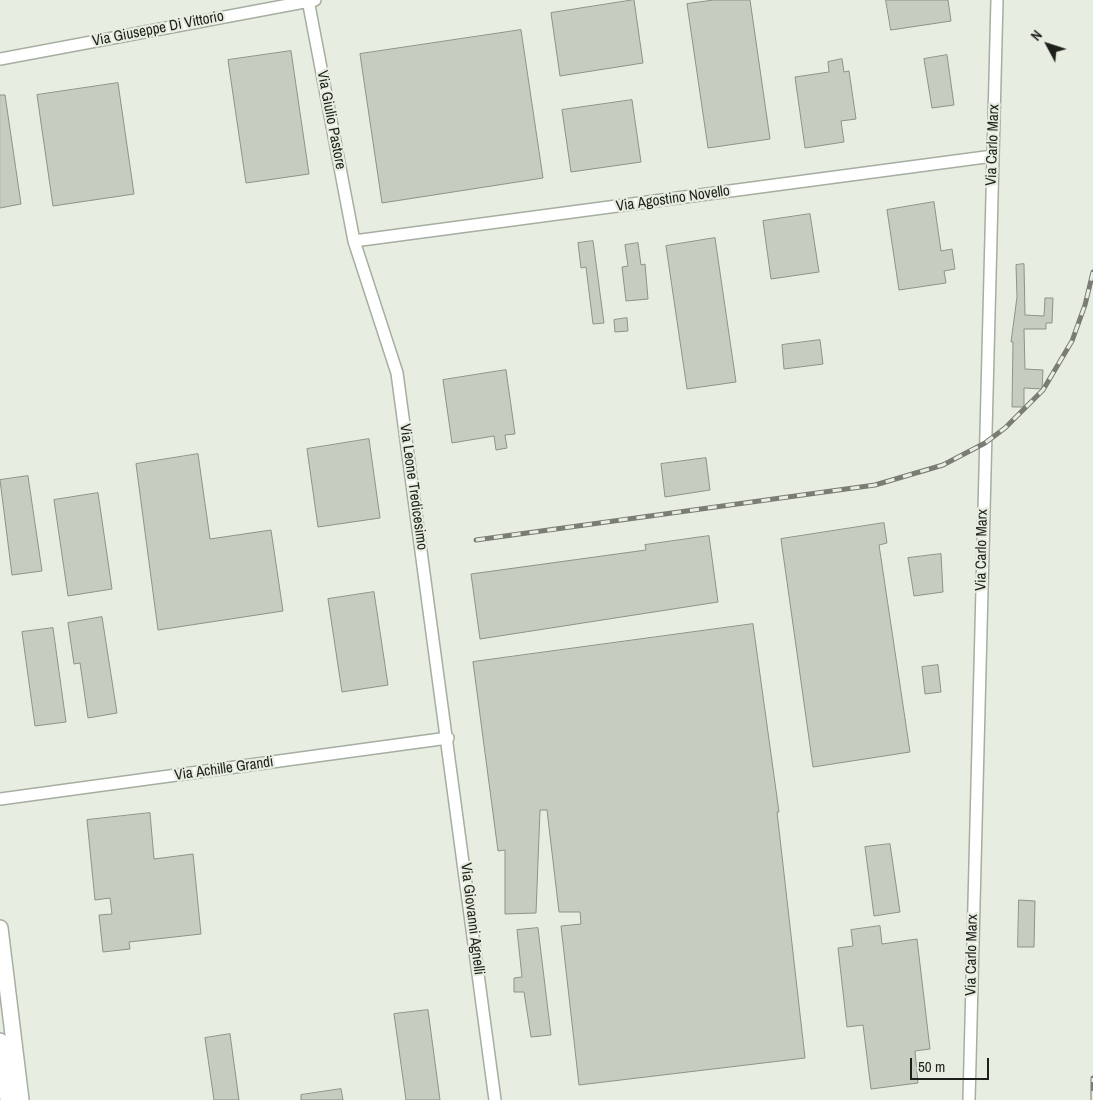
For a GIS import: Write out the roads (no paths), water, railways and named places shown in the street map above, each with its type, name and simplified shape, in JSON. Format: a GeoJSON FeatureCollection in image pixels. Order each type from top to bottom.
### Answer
{"type":"FeatureCollection","features":[{"type":"Feature","properties":{"kind":"main road"},"geometry":{"type":"LineString","coordinates":[[0,928],[21,1100]]}},
{"type":"Feature","properties":{"kind":"main road"},"geometry":{"type":"LineString","coordinates":[[0,1040],[8,1100]]}},
{"type":"Feature","properties":{"kind":"street","name":"Via Giuseppe Di Vittorio"},"geometry":{"type":"LineString","coordinates":[[0,59],[311,0]]}},
{"type":"Feature","properties":{"kind":"street","name":"Via Giulio Pastore"},"geometry":{"type":"LineString","coordinates":[[311,0],[354,241]]}},
{"type":"Feature","properties":{"kind":"street","name":"Via Carlo Marx"},"geometry":{"type":"LineString","coordinates":[[969,1100],[996,0]]}},
{"type":"Feature","properties":{"kind":"street","name":"Via Agostino Novello"},"geometry":{"type":"LineString","coordinates":[[354,241],[992,156]]}},
{"type":"Feature","properties":{"kind":"street","name":"Via Leone Tredicesimo"},"geometry":{"type":"LineString","coordinates":[[354,241],[397,373],[448,738]]}},
{"type":"Feature","properties":{"kind":"street","name":"Via Achille Grandi"},"geometry":{"type":"LineString","coordinates":[[0,799],[448,738]]}},
{"type":"Feature","properties":{"kind":"street","name":"Via Giovanni Agnelli"},"geometry":{"type":"LineString","coordinates":[[448,738],[495,1100]]}},
{"type":"Feature","properties":{"kind":"railway"},"geometry":{"type":"LineString","coordinates":[[476,540],[875,485],[943,465],[985,443],[1005,428],[1043,390],[1072,341],[1085,305],[1093,272]]}},
{"type":"Feature","properties":{"kind":"railway"},"geometry":{"type":"LineString","coordinates":[[1093,1078],[1093,1100]]}}]}
